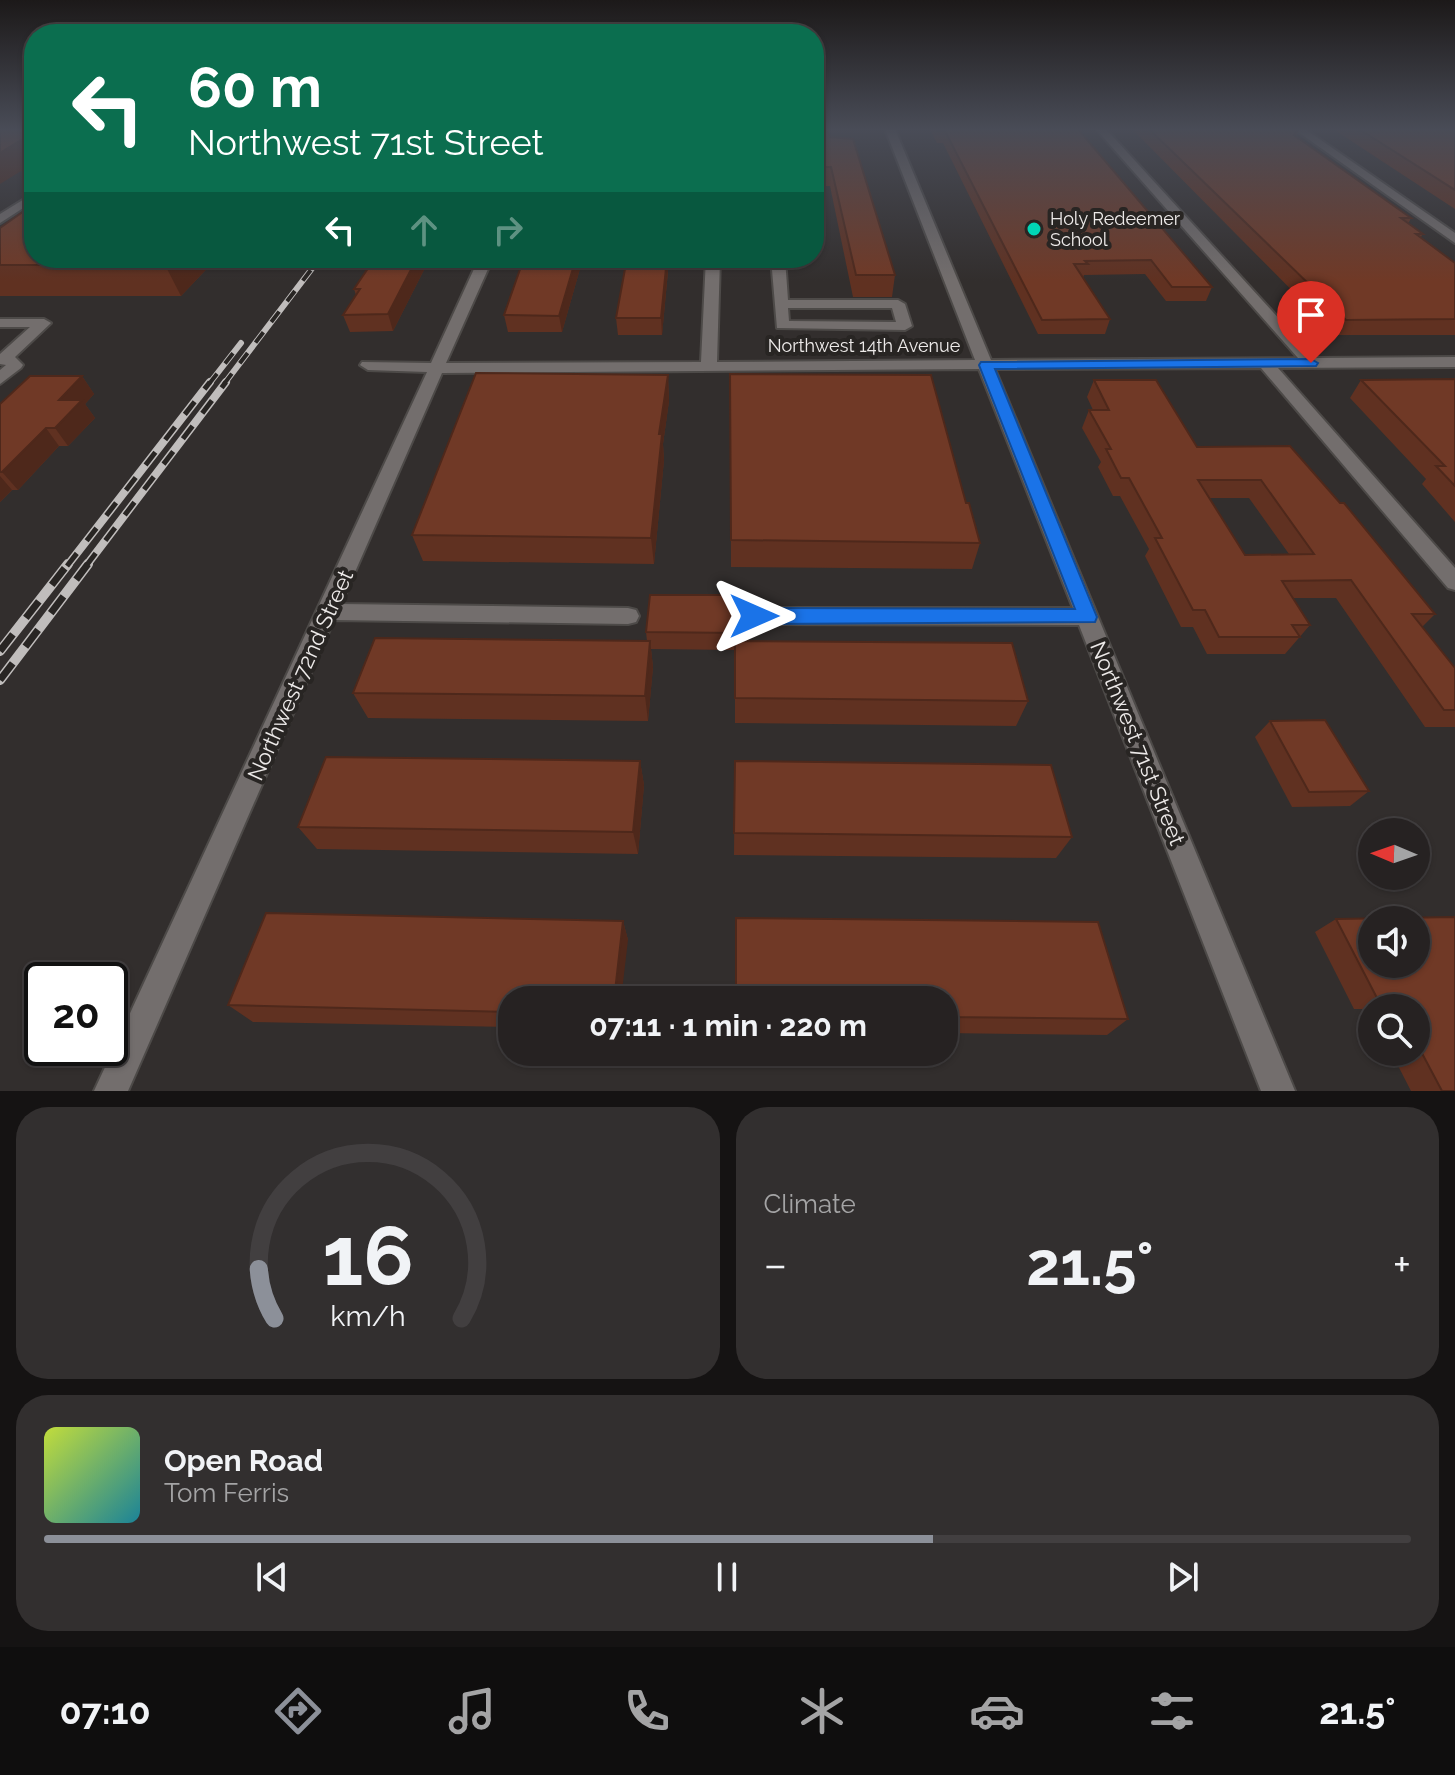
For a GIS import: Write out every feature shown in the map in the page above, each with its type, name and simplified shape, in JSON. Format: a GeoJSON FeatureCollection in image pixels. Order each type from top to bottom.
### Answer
{"type":"FeatureCollection","features":[{"type":"Feature","properties":{"kind":"street","name":"Northwest 71st Street"},"geometry":{"type":"LineString","coordinates":[[911,180],[1278,1091]]}},
{"type":"Feature","properties":{"kind":"street"},"geometry":{"type":"LineString","coordinates":[[1147,180],[1311,363]]}},
{"type":"Feature","properties":{"kind":"street"},"geometry":{"type":"LineString","coordinates":[[1371,180],[1455,239]]}},
{"type":"Feature","properties":{"kind":"street"},"geometry":{"type":"LineString","coordinates":[[0,219],[24,203]]}},
{"type":"Feature","properties":{"kind":"street","name":"Northwest 72nd Street"},"geometry":{"type":"LineString","coordinates":[[111,1091],[482,268]]}},
{"type":"Feature","properties":{"kind":"street"},"geometry":{"type":"LineString","coordinates":[[709,367],[713,268]]}},
{"type":"Feature","properties":{"kind":"street"},"geometry":{"type":"LineString","coordinates":[[779,268],[782,325],[905,326],[898,304],[781,304]]}},
{"type":"Feature","properties":{"kind":"street"},"geometry":{"type":"LineString","coordinates":[[0,323],[44,323],[6,362],[0,379]]}},
{"type":"Feature","properties":{"kind":"street","name":"Northwest 14th Avenue"},"geometry":{"type":"LineString","coordinates":[[368,365],[439,368],[1455,362]]}},
{"type":"Feature","properties":{"kind":"street"},"geometry":{"type":"LineString","coordinates":[[1265,363],[1455,582]]}},
{"type":"Feature","properties":{"kind":"street"},"geometry":{"type":"LineString","coordinates":[[328,612],[628,616]]}},
{"type":"Feature","properties":{"kind":"street"},"geometry":{"type":"LineString","coordinates":[[754,616],[1088,617]]}},
{"type":"Feature","properties":{"kind":"building"},"geometry":{"type":"Polygon","coordinates":[[[834,180],[866,180],[895,275],[856,275],[834,180]]]}},
{"type":"Feature","properties":{"kind":"building"},"geometry":{"type":"Polygon","coordinates":[[[970,180],[1121,180],[1212,287],[1172,287],[1151,260],[1085,261],[1088,264],[1074,264],[1110,319],[1042,320],[970,180]]]}},
{"type":"Feature","properties":{"kind":"building"},"geometry":{"type":"Polygon","coordinates":[[[1202,180],[1357,180],[1411,218],[1401,218],[1423,234],[1416,234],[1455,263],[1455,319],[1346,320],[1202,180]]]}},
{"type":"Feature","properties":{"kind":"building"},"geometry":{"type":"Polygon","coordinates":[[[1439,180],[1455,180],[1455,190],[1439,180]]]}},
{"type":"Feature","properties":{"kind":"building"},"geometry":{"type":"Polygon","coordinates":[[[24,211],[24,265],[0,265],[0,228],[24,211]]]}},
{"type":"Feature","properties":{"kind":"building"},"geometry":{"type":"Polygon","coordinates":[[[368,268],[412,268],[388,314],[343,315],[360,289],[354,289],[368,268]]]}},
{"type":"Feature","properties":{"kind":"building"},"geometry":{"type":"Polygon","coordinates":[[[520,268],[573,268],[559,316],[504,315],[520,268]]]}},
{"type":"Feature","properties":{"kind":"building"},"geometry":{"type":"Polygon","coordinates":[[[625,268],[666,268],[661,318],[616,318],[625,268]]]}},
{"type":"Feature","properties":{"kind":"building"},"geometry":{"type":"Polygon","coordinates":[[[476,373],[668,375],[659,434],[662,434],[651,538],[412,535],[476,373]]]}},
{"type":"Feature","properties":{"kind":"building"},"geometry":{"type":"Polygon","coordinates":[[[730,374],[931,375],[980,543],[731,540],[730,374]]]}},
{"type":"Feature","properties":{"kind":"building"},"geometry":{"type":"Polygon","coordinates":[[[30,376],[82,376],[59,400],[82,400],[55,428],[46,428],[0,472],[0,404],[30,376]]]}},
{"type":"Feature","properties":{"kind":"building"},"geometry":{"type":"Polygon","coordinates":[[[1455,379],[1455,486],[1436,466],[1445,466],[1361,380],[1455,379]]]}},
{"type":"Feature","properties":{"kind":"building"},"geometry":{"type":"Polygon","coordinates":[[[1094,380],[1156,380],[1197,447],[1290,446],[1340,503],[1344,503],[1435,614],[1412,614],[1455,668],[1455,710],[1444,710],[1351,580],[1282,581],[1310,625],[1292,625],[1300,637],[1219,637],[1205,610],[1193,610],[1155,538],[1162,538],[1129,478],[1121,478],[1106,449],[1111,449],[1089,410],[1109,410],[1094,380]],[[1198,480],[1245,555],[1314,554],[1261,480],[1198,480]]]}},
{"type":"Feature","properties":{"kind":"building"},"geometry":{"type":"Polygon","coordinates":[[[650,595],[736,595],[737,633],[646,632],[650,595]]]}},
{"type":"Feature","properties":{"kind":"building"},"geometry":{"type":"Polygon","coordinates":[[[375,638],[650,641],[645,696],[353,693],[375,638]]]}},
{"type":"Feature","properties":{"kind":"building"},"geometry":{"type":"Polygon","coordinates":[[[735,641],[1012,643],[1028,701],[735,698],[735,641]]]}},
{"type":"Feature","properties":{"kind":"building"},"geometry":{"type":"Polygon","coordinates":[[[1325,720],[1369,791],[1309,792],[1270,721],[1325,720]]]}},
{"type":"Feature","properties":{"kind":"building"},"geometry":{"type":"Polygon","coordinates":[[[326,757],[640,761],[633,832],[298,827],[326,757]]]}},
{"type":"Feature","properties":{"kind":"building"},"geometry":{"type":"Polygon","coordinates":[[[735,761],[1051,765],[1072,837],[734,833],[735,761]]]}},
{"type":"Feature","properties":{"kind":"building"},"geometry":{"type":"Polygon","coordinates":[[[266,913],[623,921],[616,986],[498,986],[498,1012],[228,1005],[266,913]]]}},
{"type":"Feature","properties":{"kind":"building"},"geometry":{"type":"Polygon","coordinates":[[[1430,917],[1455,917],[1455,1091],[1442,1091],[1429,1066],[1430,994],[1375,994],[1367,978],[1430,978],[1430,917]]]}},
{"type":"Feature","properties":{"kind":"building"},"geometry":{"type":"Polygon","coordinates":[[[736,918],[1098,922],[1128,1019],[958,1017],[958,986],[736,986],[736,918]]]}},
{"type":"Feature","properties":{"kind":"building"},"geometry":{"type":"Polygon","coordinates":[[[1336,919],[1358,919],[1358,961],[1336,919]]]}},
{"type":"Feature","properties":{"kind":"railway"},"geometry":{"type":"LineString","coordinates":[[224,384],[312,268]]}},
{"type":"Feature","properties":{"kind":"railway"},"geometry":{"type":"LineString","coordinates":[[209,384],[241,343]]}},
{"type":"Feature","properties":{"kind":"railway"},"geometry":{"type":"LineString","coordinates":[[67,566],[210,382]]}},
{"type":"Feature","properties":{"kind":"railway"},"geometry":{"type":"LineString","coordinates":[[86,566],[226,382]]}},
{"type":"Feature","properties":{"kind":"railway"},"geometry":{"type":"LineString","coordinates":[[0,651],[68,564]]}},
{"type":"Feature","properties":{"kind":"railway"},"geometry":{"type":"LineString","coordinates":[[0,680],[88,564]]}},
{"type":"Feature","properties":{"kind":"place","name":"Holy Redeemer School"},"geometry":{"type":"Point","coordinates":[1034,229]}},
{"type":"Feature","properties":{"kind":"route"},"geometry":{"type":"LineString","coordinates":[[754,616],[1088,617],[986,365],[1311,363]]}}]}
